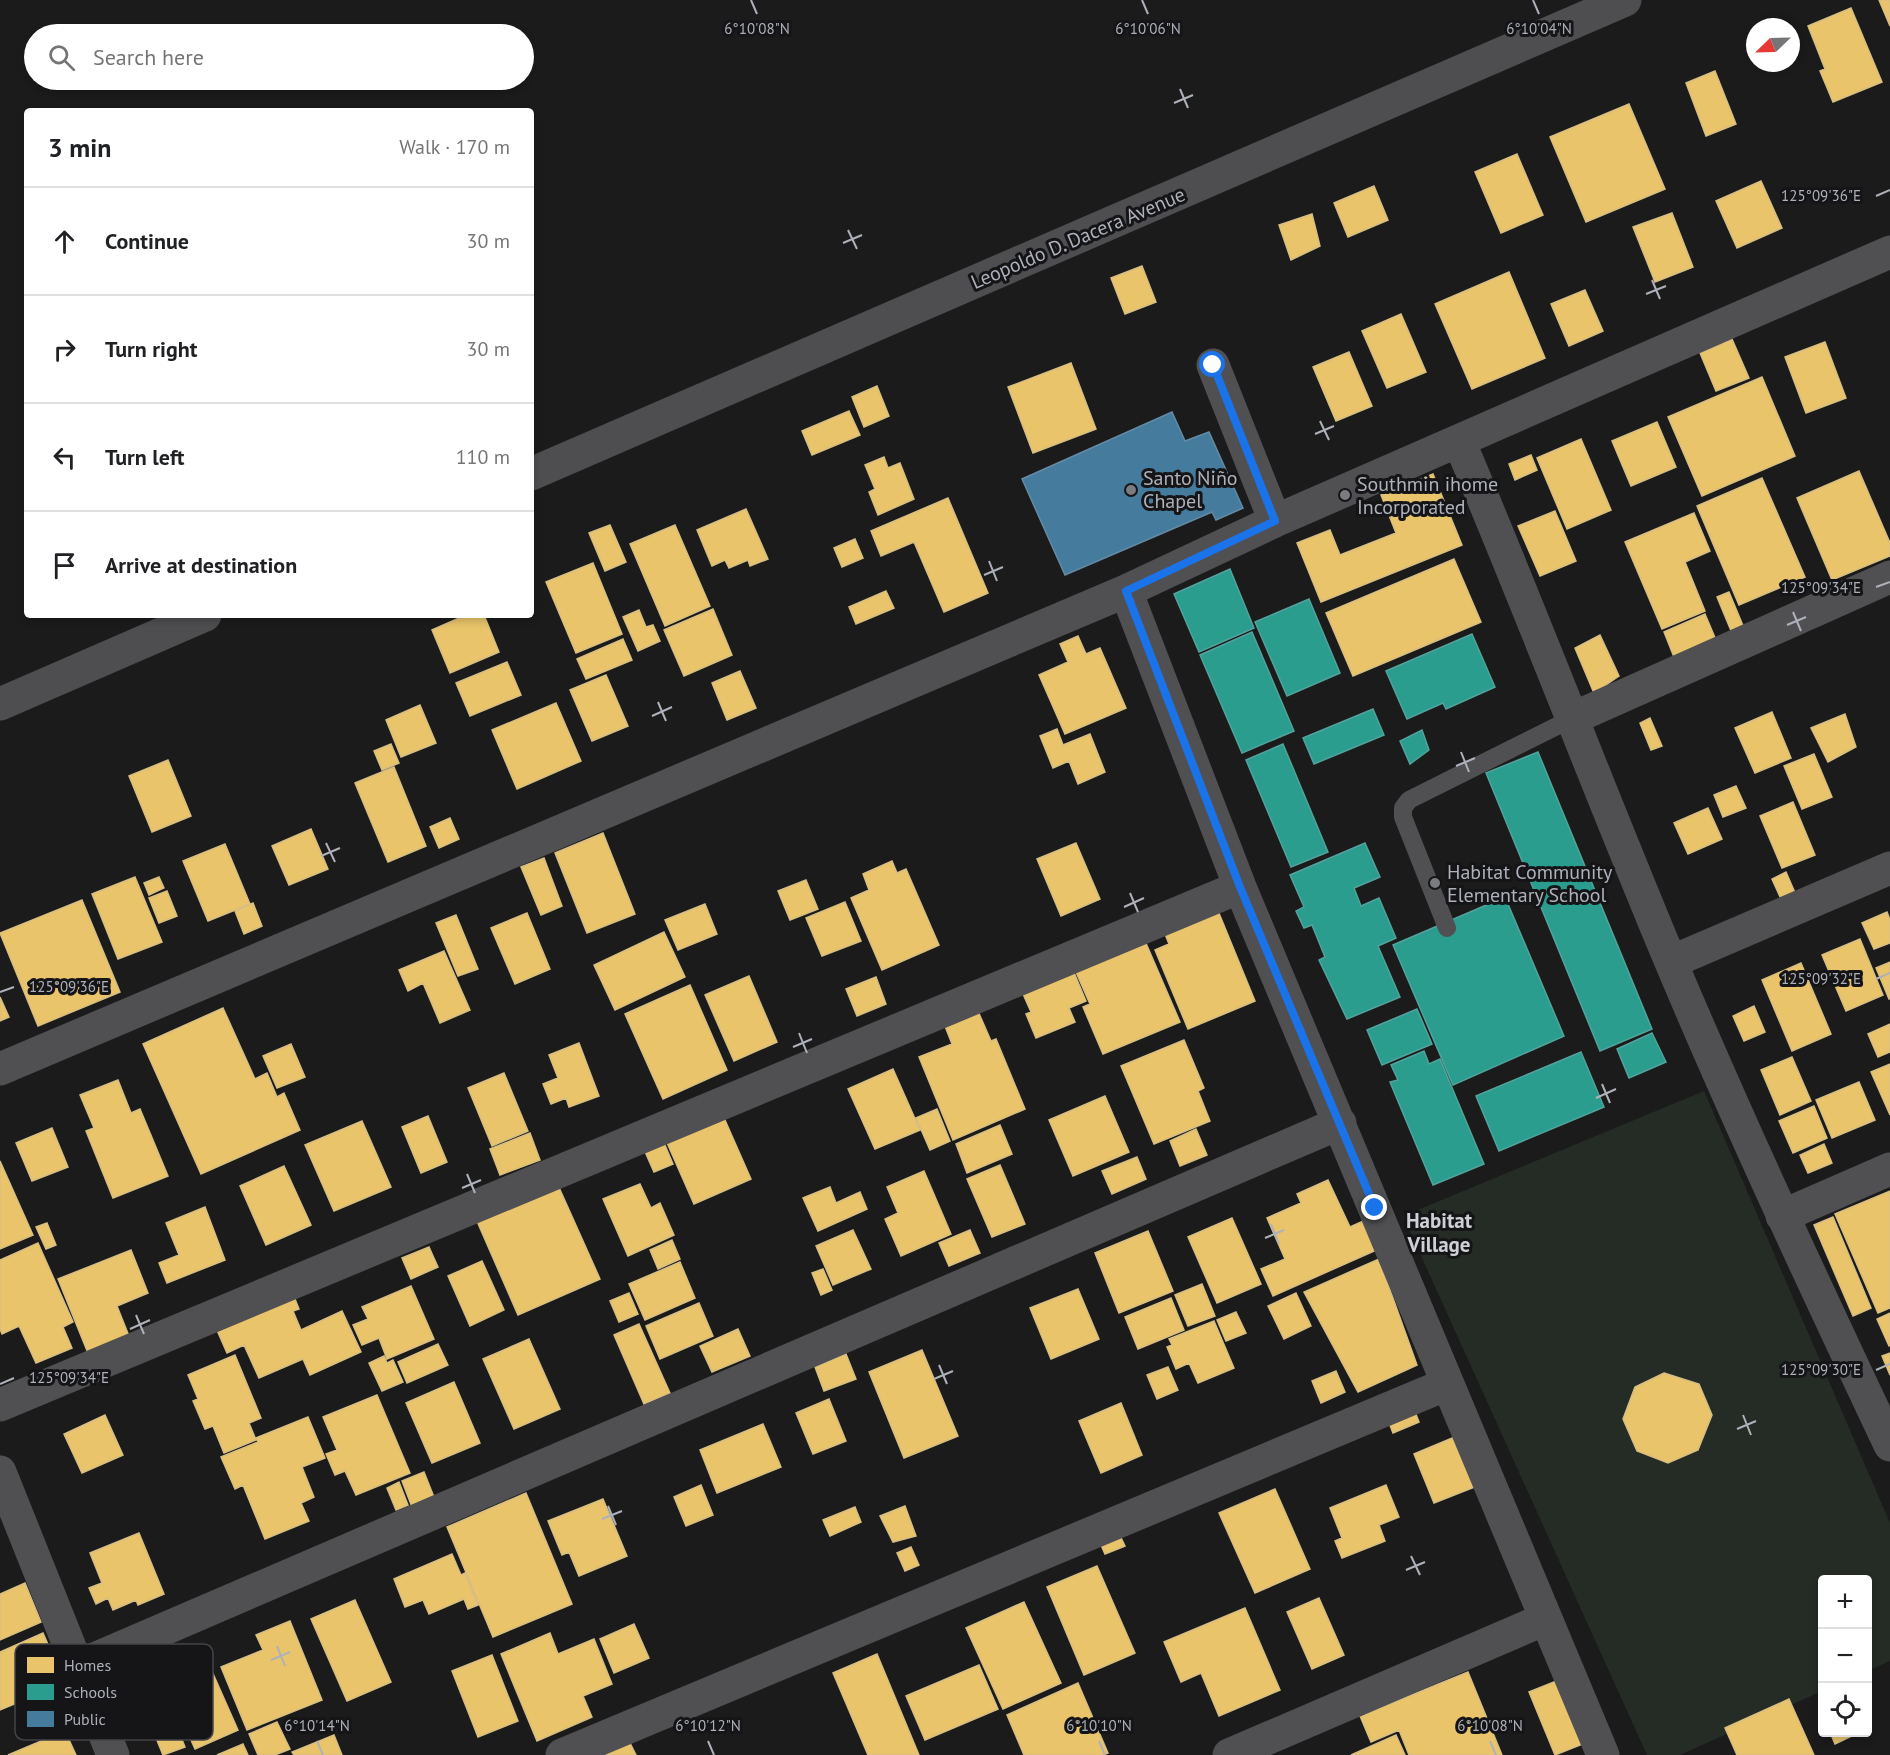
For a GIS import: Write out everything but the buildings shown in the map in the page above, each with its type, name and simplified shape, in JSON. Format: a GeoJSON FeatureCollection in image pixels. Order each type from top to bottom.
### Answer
{"type":"FeatureCollection","features":[{"type":"Feature","properties":{"kind":"main road","name":"Leopoldo D. Dacera Avenue"},"geometry":{"type":"LineString","coordinates":[[534,473],[1625,0]]}},
{"type":"Feature","properties":{"kind":"main road"},"geometry":{"type":"LineString","coordinates":[[0,704],[198,618]]}},
{"type":"Feature","properties":{"kind":"street"},"geometry":{"type":"LineString","coordinates":[[0,1069],[1126,591],[1275,521],[1890,252]]}},
{"type":"Feature","properties":{"kind":"street"},"geometry":{"type":"LineString","coordinates":[[1213,365],[1275,521]]}},
{"type":"Feature","properties":{"kind":"street"},"geometry":{"type":"LineString","coordinates":[[1459,441],[1522,590],[1571,719],[1671,962],[1782,1216],[1890,1445]]}},
{"type":"Feature","properties":{"kind":"street"},"geometry":{"type":"LineString","coordinates":[[1571,719],[1890,577]]}},
{"type":"Feature","properties":{"kind":"street"},"geometry":{"type":"LineString","coordinates":[[1126,591],[1240,887],[1603,1755]]}},
{"type":"Feature","properties":{"kind":"street"},"geometry":{"type":"LineString","coordinates":[[1671,962],[1890,868]]}},
{"type":"Feature","properties":{"kind":"street"},"geometry":{"type":"LineString","coordinates":[[0,1406],[1240,887]]}},
{"type":"Feature","properties":{"kind":"street"},"geometry":{"type":"LineString","coordinates":[[129,1644],[1340,1123]]}},
{"type":"Feature","properties":{"kind":"street"},"geometry":{"type":"LineString","coordinates":[[1782,1216],[1890,1169]]}},
{"type":"Feature","properties":{"kind":"street"},"geometry":{"type":"LineString","coordinates":[[562,1755],[1447,1384]]}},
{"type":"Feature","properties":{"kind":"street"},"geometry":{"type":"LineString","coordinates":[[0,1472],[67,1644]]}},
{"type":"Feature","properties":{"kind":"street"},"geometry":{"type":"LineString","coordinates":[[1229,1755],[1545,1619]]}},
{"type":"Feature","properties":{"kind":"street"},"geometry":{"type":"LineString","coordinates":[[107,1740],[113,1755]]}},
{"type":"Feature","properties":{"kind":"lane"},"geometry":{"type":"LineString","coordinates":[[1447,928],[1406,826],[1403,808],[1409,800],[1571,719]]}},
{"type":"Feature","properties":{"kind":"shaded area"},"geometry":{"type":"Polygon","coordinates":[[[1704,1091],[1890,1523],[1890,1661],[1872,1669],[1872,1575],[1818,1575],[1818,1693],[1680,1755],[1647,1755],[1403,1216],[1704,1091]]]}},
{"type":"Feature","properties":{"kind":"place","name":"Santo Niño Chapel"},"geometry":{"type":"Point","coordinates":[1131,490]}},
{"type":"Feature","properties":{"kind":"place","name":"Southmin ihome Incorporated"},"geometry":{"type":"Point","coordinates":[1345,495]}},
{"type":"Feature","properties":{"kind":"place","name":"Habitat Community Elementary School"},"geometry":{"type":"Point","coordinates":[1435,883]}},
{"type":"Feature","properties":{"kind":"district","name":"Habitat Village"},"geometry":{"type":"Point","coordinates":[1439,1232]}},
{"type":"Feature","properties":{"kind":"route"},"geometry":{"type":"LineString","coordinates":[[1213,365],[1275,521],[1126,591],[1240,887],[1375,1208]]}}]}
